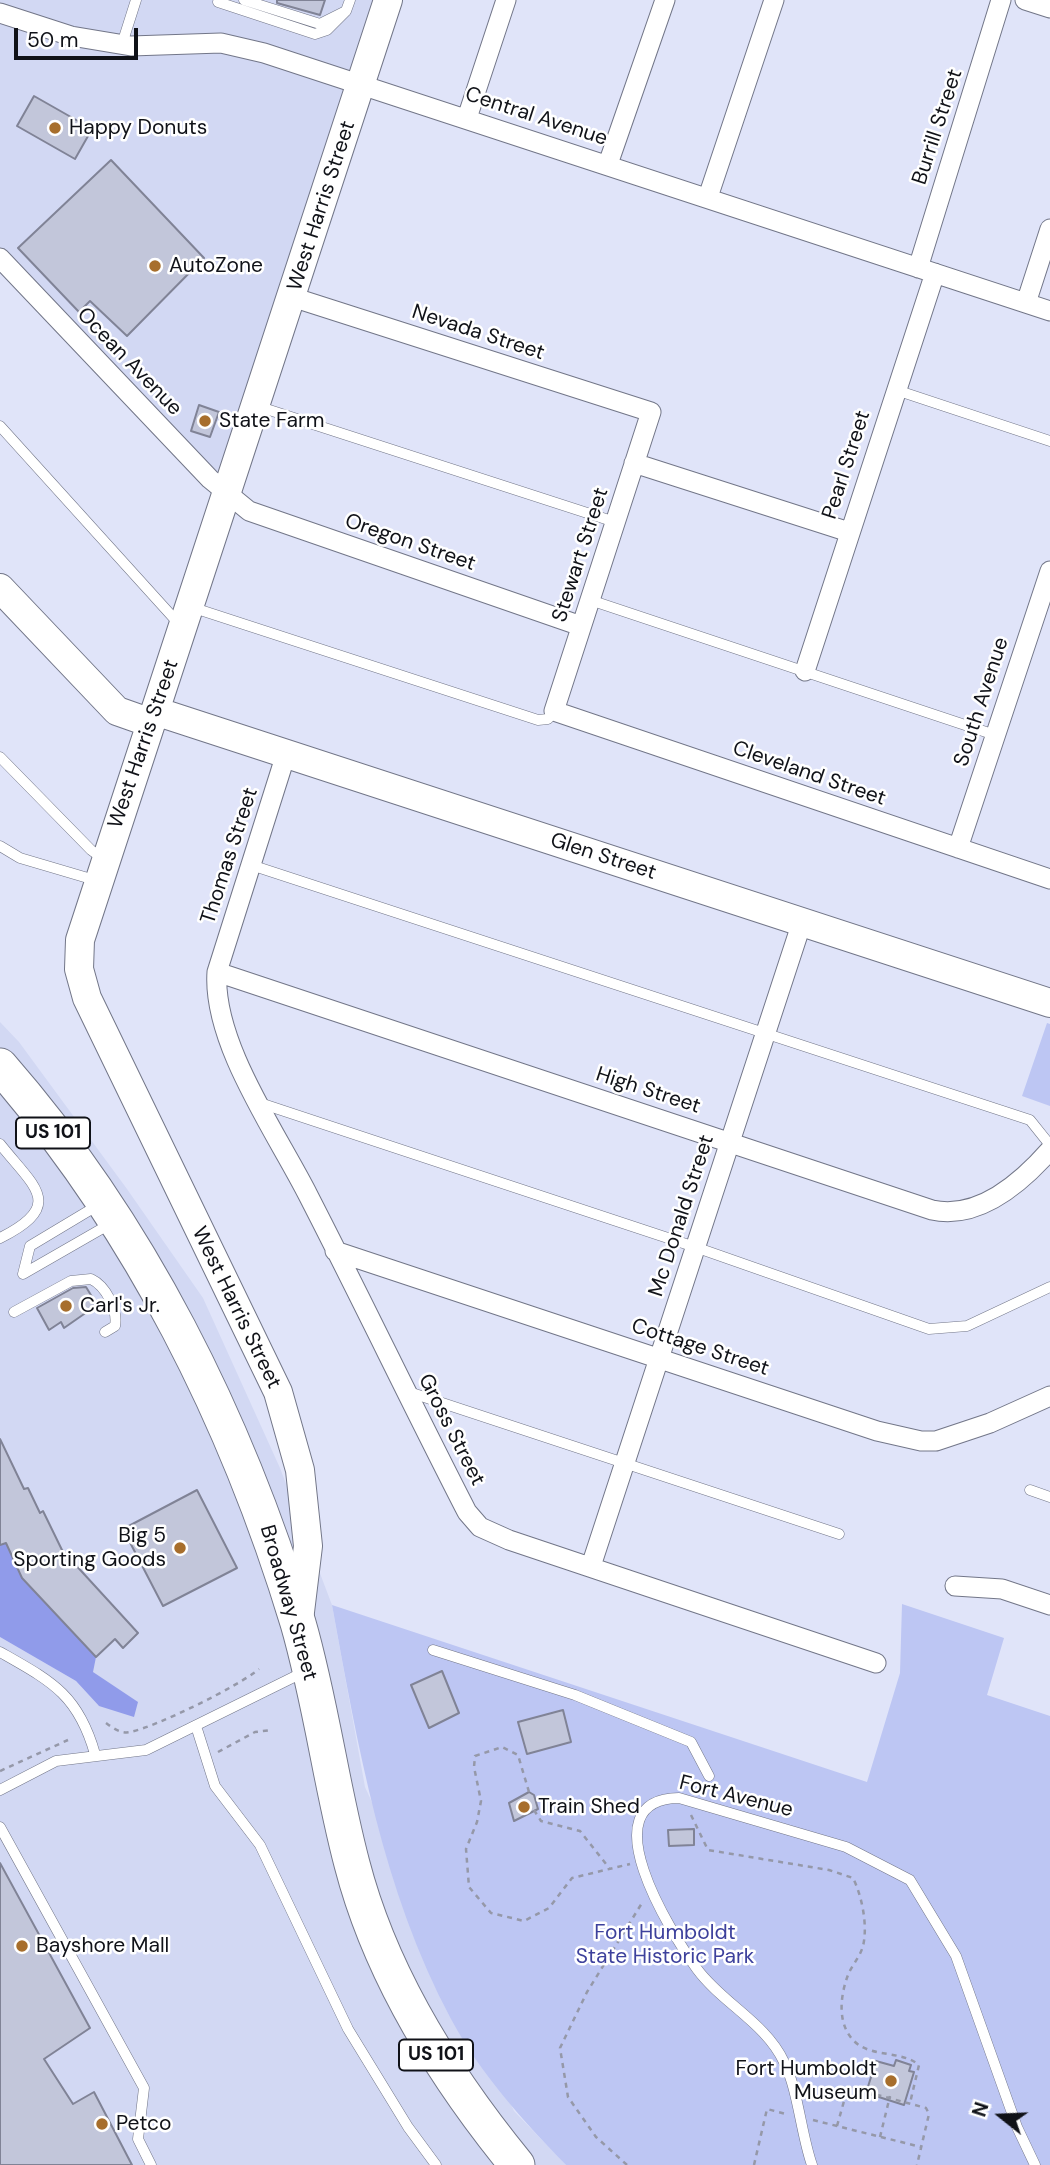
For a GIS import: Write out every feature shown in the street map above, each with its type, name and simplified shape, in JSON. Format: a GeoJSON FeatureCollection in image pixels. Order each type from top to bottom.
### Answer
{"type":"FeatureCollection","features":[{"type":"Feature","properties":{"kind":"highway","name":"Broadway Street"},"geometry":{"type":"LineString","coordinates":[[0,1066],[109,1211],[186,1342],[261,1511],[298,1626],[353,1867],[376,1931],[404,1996],[438,2060],[482,2122],[517,2165]]}},
{"type":"Feature","properties":{"kind":"main road","name":"West Harris Street"},"geometry":{"type":"LineString","coordinates":[[298,1626],[308,1546],[300,1469],[278,1392],[87,998],[79,969],[80,940],[388,0]]}},
{"type":"Feature","properties":{"kind":"main road","name":"Glen Street"},"geometry":{"type":"LineString","coordinates":[[0,588],[117,711],[153,717],[286,754],[1050,1003]]}},
{"type":"Feature","properties":{"kind":"main road"},"geometry":{"type":"LineString","coordinates":[[261,1511],[281,1512],[290,1507],[300,1469]]}},
{"type":"Feature","properties":{"kind":"street"},"geometry":{"type":"LineString","coordinates":[[467,118],[506,0]]}},
{"type":"Feature","properties":{"kind":"street"},"geometry":{"type":"LineString","coordinates":[[608,164],[665,0]]}},
{"type":"Feature","properties":{"kind":"street"},"geometry":{"type":"LineString","coordinates":[[708,197],[774,0]]}},
{"type":"Feature","properties":{"kind":"street","name":"Burrill Street"},"geometry":{"type":"LineString","coordinates":[[926,271],[1001,0]]}},
{"type":"Feature","properties":{"kind":"street"},"geometry":{"type":"LineString","coordinates":[[1025,0],[1050,8]]}},
{"type":"Feature","properties":{"kind":"street","name":"Central Avenue"},"geometry":{"type":"LineString","coordinates":[[0,12],[71,36],[122,44],[180,47],[220,43],[467,118],[1050,311]]}},
{"type":"Feature","properties":{"kind":"street"},"geometry":{"type":"LineString","coordinates":[[1026,303],[1050,229]]}},
{"type":"Feature","properties":{"kind":"street","name":"Ocean Avenue"},"geometry":{"type":"LineString","coordinates":[[0,258],[210,480],[228,494]]}},
{"type":"Feature","properties":{"kind":"street","name":"Pearl Street"},"geometry":{"type":"LineString","coordinates":[[805,671],[896,390],[926,271]]}},
{"type":"Feature","properties":{"kind":"street","name":"Nevada Street"},"geometry":{"type":"LineString","coordinates":[[292,297],[651,412]]}},
{"type":"Feature","properties":{"kind":"street","name":"Stewart Street"},"geometry":{"type":"LineString","coordinates":[[554,712],[651,412]]}},
{"type":"Feature","properties":{"kind":"street"},"geometry":{"type":"LineString","coordinates":[[634,463],[849,532]]}},
{"type":"Feature","properties":{"kind":"street","name":"Oregon Street"},"geometry":{"type":"LineString","coordinates":[[228,494],[248,511],[581,626]]}},
{"type":"Feature","properties":{"kind":"street","name":"South Avenue"},"geometry":{"type":"LineString","coordinates":[[958,848],[1050,571]]}},
{"type":"Feature","properties":{"kind":"street","name":"Cleveland Street"},"geometry":{"type":"LineString","coordinates":[[554,712],[1050,879]]}},
{"type":"Feature","properties":{"kind":"street","name":"Thomas Street"},"geometry":{"type":"LineString","coordinates":[[217,972],[286,754]]}},
{"type":"Feature","properties":{"kind":"street","name":"Mc Donald Street"},"geometry":{"type":"LineString","coordinates":[[591,1566],[802,922]]}},
{"type":"Feature","properties":{"kind":"street","name":"Gross Street"},"geometry":{"type":"LineString","coordinates":[[217,972],[215,994],[219,1015],[259,1103],[467,1512],[480,1527],[509,1540],[876,1663]]}},
{"type":"Feature","properties":{"kind":"street","name":"High Street"},"geometry":{"type":"LineString","coordinates":[[217,972],[945,1213],[959,1213],[992,1199],[1032,1171],[1050,1147]]}},
{"type":"Feature","properties":{"kind":"street","name":"Cottage Street"},"geometry":{"type":"LineString","coordinates":[[335,1251],[877,1431],[921,1441],[955,1437],[1050,1396]]}},
{"type":"Feature","properties":{"kind":"street"},"geometry":{"type":"LineString","coordinates":[[955,1586],[1002,1590],[1050,1605]]}},
{"type":"Feature","properties":{"kind":"lane"},"geometry":{"type":"LineString","coordinates":[[122,44],[136,0]]}},
{"type":"Feature","properties":{"kind":"lane"},"geometry":{"type":"LineString","coordinates":[[244,0],[320,24],[346,11]]}},
{"type":"Feature","properties":{"kind":"lane"},"geometry":{"type":"LineString","coordinates":[[223,1],[317,30],[346,11],[350,0]]}},
{"type":"Feature","properties":{"kind":"lane"},"geometry":{"type":"LineString","coordinates":[[896,390],[1050,441]]}},
{"type":"Feature","properties":{"kind":"lane"},"geometry":{"type":"LineString","coordinates":[[257,406],[615,522]]}},
{"type":"Feature","properties":{"kind":"lane"},"geometry":{"type":"LineString","coordinates":[[0,426],[186,618],[538,720],[548,719],[554,712]]}},
{"type":"Feature","properties":{"kind":"lane"},"geometry":{"type":"LineString","coordinates":[[590,600],[995,735]]}},
{"type":"Feature","properties":{"kind":"lane"},"geometry":{"type":"LineString","coordinates":[[0,758],[91,850],[102,871]]}},
{"type":"Feature","properties":{"kind":"lane"},"geometry":{"type":"LineString","coordinates":[[0,846],[20,858],[102,871]]}},
{"type":"Feature","properties":{"kind":"lane"},"geometry":{"type":"LineString","coordinates":[[251,864],[1030,1120],[1050,1147]]}},
{"type":"Feature","properties":{"kind":"lane"},"geometry":{"type":"LineString","coordinates":[[259,1103],[695,1247],[929,1329],[967,1326],[1050,1287]]}},
{"type":"Feature","properties":{"kind":"lane"},"geometry":{"type":"LineString","coordinates":[[0,1144],[36,1189],[40,1204],[36,1214],[0,1238]]}},
{"type":"Feature","properties":{"kind":"lane"},"geometry":{"type":"LineString","coordinates":[[109,1211],[23,1274],[30,1246],[109,1211]]}},
{"type":"Feature","properties":{"kind":"lane"},"geometry":{"type":"LineString","coordinates":[[14,1312],[71,1281],[91,1279],[103,1289],[117,1316],[115,1326],[105,1332]]}},
{"type":"Feature","properties":{"kind":"lane"},"geometry":{"type":"LineString","coordinates":[[405,1391],[839,1534]]}},
{"type":"Feature","properties":{"kind":"lane"},"geometry":{"type":"LineString","coordinates":[[1030,1490],[1050,1497]]}},
{"type":"Feature","properties":{"kind":"lane"},"geometry":{"type":"LineString","coordinates":[[433,1650],[575,1695],[691,1742],[709,1776]]}},
{"type":"Feature","properties":{"kind":"lane"},"geometry":{"type":"LineString","coordinates":[[0,1652],[52,1682],[81,1714],[95,1754]]}},
{"type":"Feature","properties":{"kind":"lane"},"geometry":{"type":"LineString","coordinates":[[0,1790],[56,1761],[95,1754],[146,1750],[309,1670]]}},
{"type":"Feature","properties":{"kind":"lane"},"geometry":{"type":"LineString","coordinates":[[196,1726],[215,1786],[260,1845],[348,2029],[408,2127],[436,2165]]}},
{"type":"Feature","properties":{"kind":"lane","name":"Fort Avenue"},"geometry":{"type":"LineString","coordinates":[[812,2165],[786,2064],[772,2042],[697,1969],[640,1862],[636,1834],[643,1809],[660,1799],[684,1800],[846,1847],[910,1880],[956,1956],[1017,2126],[1035,2165]]}},
{"type":"Feature","properties":{"kind":"lane"},"geometry":{"type":"LineString","coordinates":[[0,1827],[144,2088],[138,2139],[151,2165]]}},
{"type":"Feature","properties":{"kind":"path"},"geometry":{"type":"LineString","coordinates":[[106,1723],[118,1731],[128,1732],[155,1723],[259,1669]]}},
{"type":"Feature","properties":{"kind":"path"},"geometry":{"type":"LineString","coordinates":[[214,1756],[255,1732],[271,1730]]}},
{"type":"Feature","properties":{"kind":"path"},"geometry":{"type":"LineString","coordinates":[[0,1771],[68,1740]]}},
{"type":"Feature","properties":{"kind":"path"},"geometry":{"type":"LineString","coordinates":[[529,1792],[518,1755],[502,1747],[475,1756],[474,1767],[481,1801],[477,1822],[466,1849],[469,1887],[491,1913],[524,1921],[549,1908],[572,1878],[640,1862]]}},
{"type":"Feature","properties":{"kind":"path"},"geometry":{"type":"LineString","coordinates":[[684,1800],[708,1850],[828,1870],[853,1878],[860,1892],[863,1947],[848,1976],[842,2001],[842,2017],[855,2041],[865,2048],[912,2059],[919,2065],[910,2103]]}},
{"type":"Feature","properties":{"kind":"path"},"geometry":{"type":"LineString","coordinates":[[534,1810],[541,1821],[580,1831],[611,1869]]}},
{"type":"Feature","properties":{"kind":"path"},"geometry":{"type":"LineString","coordinates":[[627,2165],[596,2137],[568,2097],[560,2048],[587,1992],[652,1887]]}},
{"type":"Feature","properties":{"kind":"path"},"geometry":{"type":"LineString","coordinates":[[837,2126],[848,2087],[926,2108],[929,2114],[917,2165]]}},
{"type":"Feature","properties":{"kind":"path"},"geometry":{"type":"LineString","coordinates":[[880,2137],[890,2097]]}},
{"type":"Feature","properties":{"kind":"path"},"geometry":{"type":"LineString","coordinates":[[754,2165],[767,2109],[921,2147]]}},
{"type":"Feature","properties":{"kind":"shaded area"},"geometry":{"type":"Polygon","coordinates":[[[0,0],[388,0],[228,494],[0,258],[0,0]]]}},
{"type":"Feature","properties":{"kind":"shaded area"},"geometry":{"type":"Polygon","coordinates":[[[0,1022],[19,1042],[203,1298],[280,1468],[332,1605],[365,1787],[514,2111],[566,2165],[0,2165],[0,1637],[76,1681],[99,1706],[93,1672],[22,1578],[6,1543],[0,1545],[0,1022]]]}},
{"type":"Feature","properties":{"kind":"shaded area"},"geometry":{"type":"Polygon","coordinates":[[[6,1543],[22,1578],[96,1657],[93,1672],[138,1702],[134,1717],[99,1706],[76,1681],[0,1637],[0,1545],[6,1543]]]}},
{"type":"Feature","properties":{"kind":"green space"},"geometry":{"type":"Polygon","coordinates":[[[1047,1023],[1050,1024],[1050,1106],[1022,1096],[1047,1023]]]}},
{"type":"Feature","properties":{"kind":"green space","name":"Fort Humboldt State Historic Park"},"geometry":{"type":"Polygon","coordinates":[[[902,1604],[1004,1638],[987,1695],[1050,1716],[1050,2165],[566,2165],[518,2114],[475,2058],[451,2019],[427,1970],[407,1919],[375,1816],[332,1605],[867,1782],[900,1673],[902,1604]]]}},
{"type":"Feature","properties":{"kind":"building"},"geometry":{"type":"Polygon","coordinates":[[[277,0],[325,0],[320,15],[277,3],[277,0]]]}},
{"type":"Feature","properties":{"kind":"building","name":"Happy Donuts"},"geometry":{"type":"Polygon","coordinates":[[[34,96],[92,129],[75,159],[17,126],[34,96]]]}},
{"type":"Feature","properties":{"kind":"building"},"geometry":{"type":"Polygon","coordinates":[[[111,160],[204,258],[127,336],[90,301],[79,312],[18,248],[111,160]]]}},
{"type":"Feature","properties":{"kind":"building","name":"State Farm"},"geometry":{"type":"Polygon","coordinates":[[[199,405],[219,412],[210,437],[191,431],[199,405]]]}},
{"type":"Feature","properties":{"kind":"building","name":"Carl's Jr."},"geometry":{"type":"Polygon","coordinates":[[[86,1287],[97,1305],[64,1328],[61,1322],[49,1330],[37,1308],[73,1288],[86,1287]]]}},
{"type":"Feature","properties":{"kind":"building"},"geometry":{"type":"Polygon","coordinates":[[[0,1439],[24,1489],[28,1488],[40,1513],[43,1511],[62,1550],[138,1633],[123,1648],[115,1639],[96,1657],[22,1578],[6,1543],[0,1545],[0,1439]]]}},
{"type":"Feature","properties":{"kind":"building","name":"Big 5 Sporting Goods"},"geometry":{"type":"Polygon","coordinates":[[[197,1490],[237,1568],[163,1606],[123,1529],[197,1490]]]}},
{"type":"Feature","properties":{"kind":"building"},"geometry":{"type":"Polygon","coordinates":[[[442,1671],[459,1713],[429,1728],[411,1685],[442,1671]]]}},
{"type":"Feature","properties":{"kind":"building"},"geometry":{"type":"Polygon","coordinates":[[[563,1710],[571,1742],[527,1754],[518,1722],[563,1710]]]}},
{"type":"Feature","properties":{"kind":"building","name":"Train Shed"},"geometry":{"type":"Polygon","coordinates":[[[529,1792],[534,1795],[538,1809],[514,1821],[509,1803],[529,1792]]]}},
{"type":"Feature","properties":{"kind":"building"},"geometry":{"type":"Polygon","coordinates":[[[694,1829],[694,1845],[669,1846],[668,1830],[694,1829]]]}},
{"type":"Feature","properties":{"kind":"building","name":"Bayshore Mall"},"geometry":{"type":"Polygon","coordinates":[[[0,1863],[90,2028],[44,2059],[73,2104],[94,2092],[132,2165],[0,2165],[0,1863]]]}},
{"type":"Feature","properties":{"kind":"building","name":"Fort Humboldt Museum"},"geometry":{"type":"Polygon","coordinates":[[[896,2060],[911,2065],[909,2071],[914,2072],[904,2105],[866,2093],[876,2061],[894,2066],[896,2060]]]}},
{"type":"Feature","properties":{"kind":"place","name":"Happy Donuts"},"geometry":{"type":"Point","coordinates":[55,128]}},
{"type":"Feature","properties":{"kind":"place","name":"AutoZone"},"geometry":{"type":"Point","coordinates":[155,266]}},
{"type":"Feature","properties":{"kind":"place","name":"State Farm"},"geometry":{"type":"Point","coordinates":[205,421]}},
{"type":"Feature","properties":{"kind":"place","name":"Carl's Jr."},"geometry":{"type":"Point","coordinates":[66,1306]}},
{"type":"Feature","properties":{"kind":"place","name":"Big 5 Sporting Goods"},"geometry":{"type":"Point","coordinates":[180,1548]}},
{"type":"Feature","properties":{"kind":"place","name":"Train Shed"},"geometry":{"type":"Point","coordinates":[524,1807]}},
{"type":"Feature","properties":{"kind":"place","name":"Bayshore Mall"},"geometry":{"type":"Point","coordinates":[22,1946]}},
{"type":"Feature","properties":{"kind":"place","name":"Fort Humboldt Museum"},"geometry":{"type":"Point","coordinates":[891,2081]}},
{"type":"Feature","properties":{"kind":"place","name":"Petco"},"geometry":{"type":"Point","coordinates":[102,2124]}}]}
